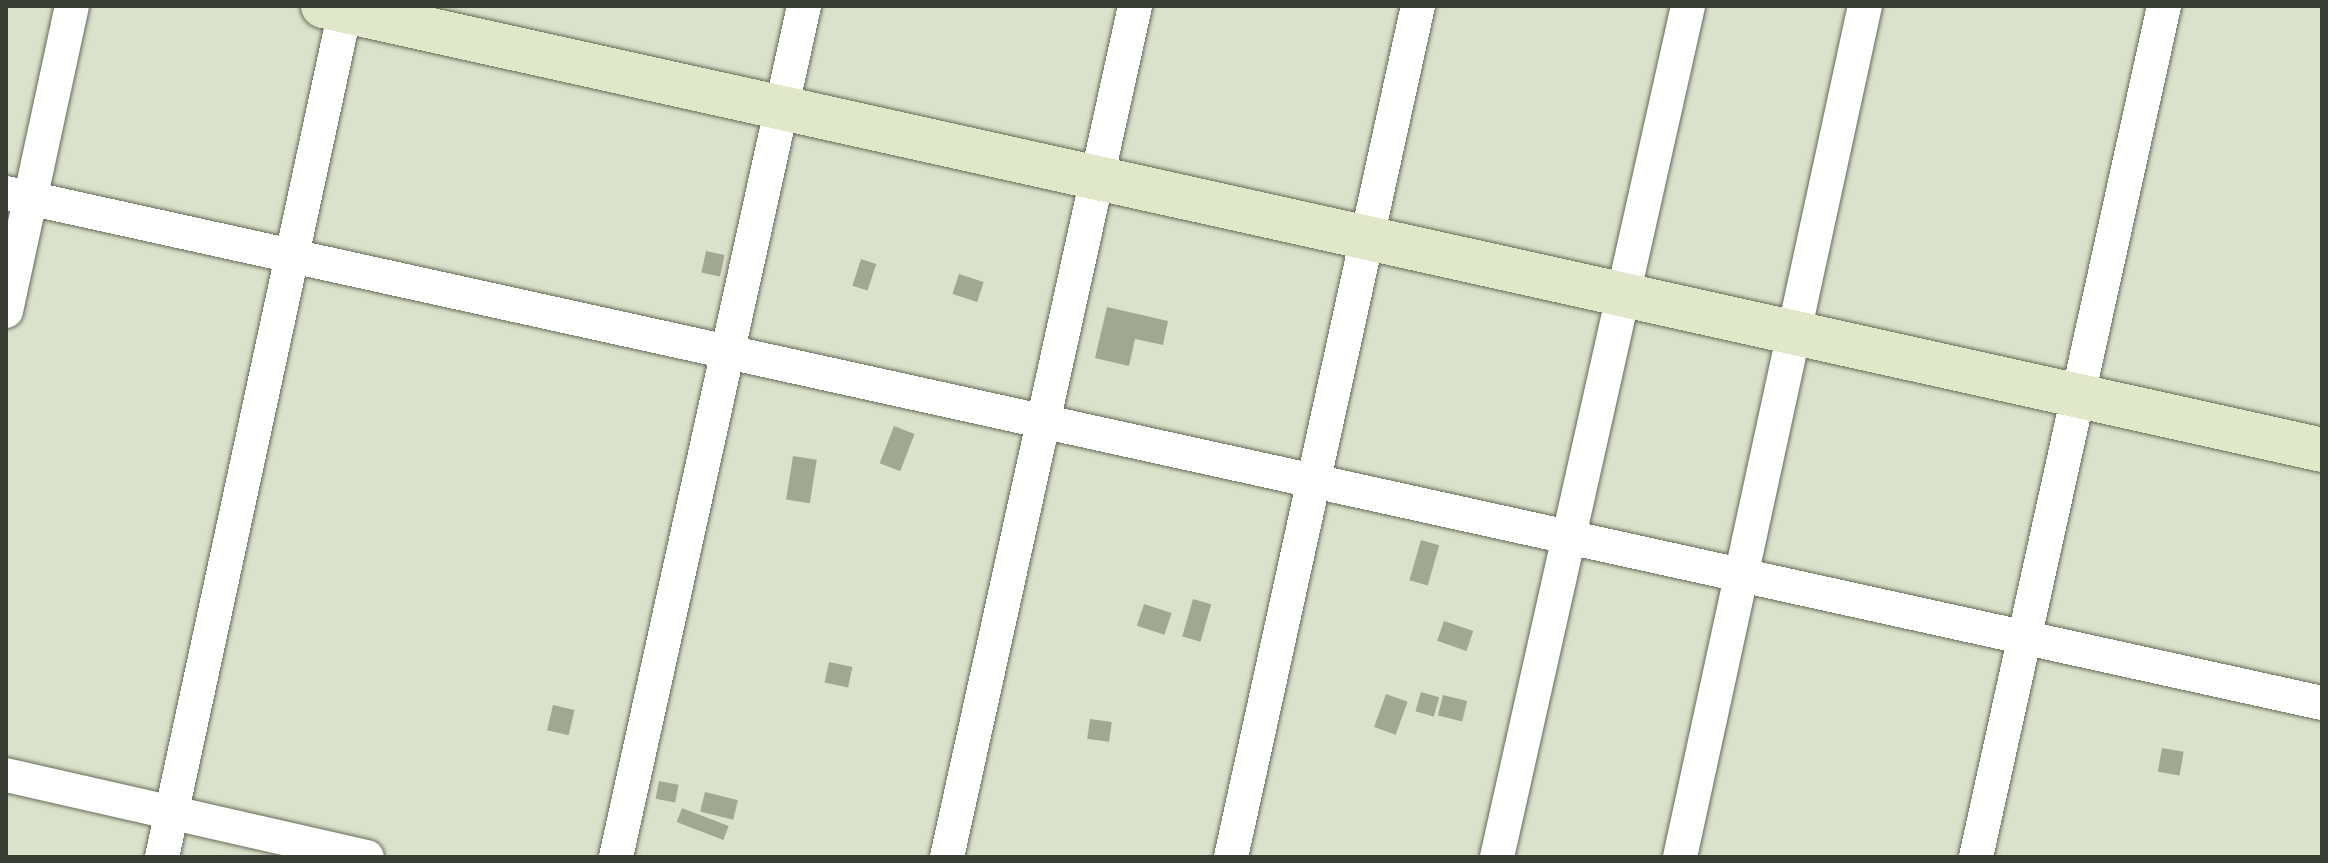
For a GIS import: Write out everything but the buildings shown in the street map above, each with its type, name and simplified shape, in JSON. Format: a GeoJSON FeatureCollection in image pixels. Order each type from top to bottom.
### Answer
{"type":"FeatureCollection","features":[{"type":"Feature","properties":{"kind":"street"},"geometry":{"type":"LineString","coordinates":[[6,311],[18,196],[72,6]]}},
{"type":"Feature","properties":{"kind":"street"},"geometry":{"type":"LineString","coordinates":[[616,857],[731,352],[804,6]]}},
{"type":"Feature","properties":{"kind":"street"},"geometry":{"type":"LineString","coordinates":[[947,857],[1135,6]]}},
{"type":"Feature","properties":{"kind":"street"},"geometry":{"type":"LineString","coordinates":[[1231,857],[1418,6]]}},
{"type":"Feature","properties":{"kind":"street"},"geometry":{"type":"LineString","coordinates":[[1497,857],[1688,6]]}},
{"type":"Feature","properties":{"kind":"street"},"geometry":{"type":"LineString","coordinates":[[1680,857],[1865,6]]}},
{"type":"Feature","properties":{"kind":"street"},"geometry":{"type":"LineString","coordinates":[[1976,857],[2164,6]]}},
{"type":"Feature","properties":{"kind":"street"},"geometry":{"type":"LineString","coordinates":[[162,857],[293,257],[338,8],[2322,450]]}},
{"type":"Feature","properties":{"kind":"street"},"geometry":{"type":"LineString","coordinates":[[18,196],[2322,703]]}},
{"type":"Feature","properties":{"kind":"street"},"geometry":{"type":"LineString","coordinates":[[6,775],[367,857]]}}]}
